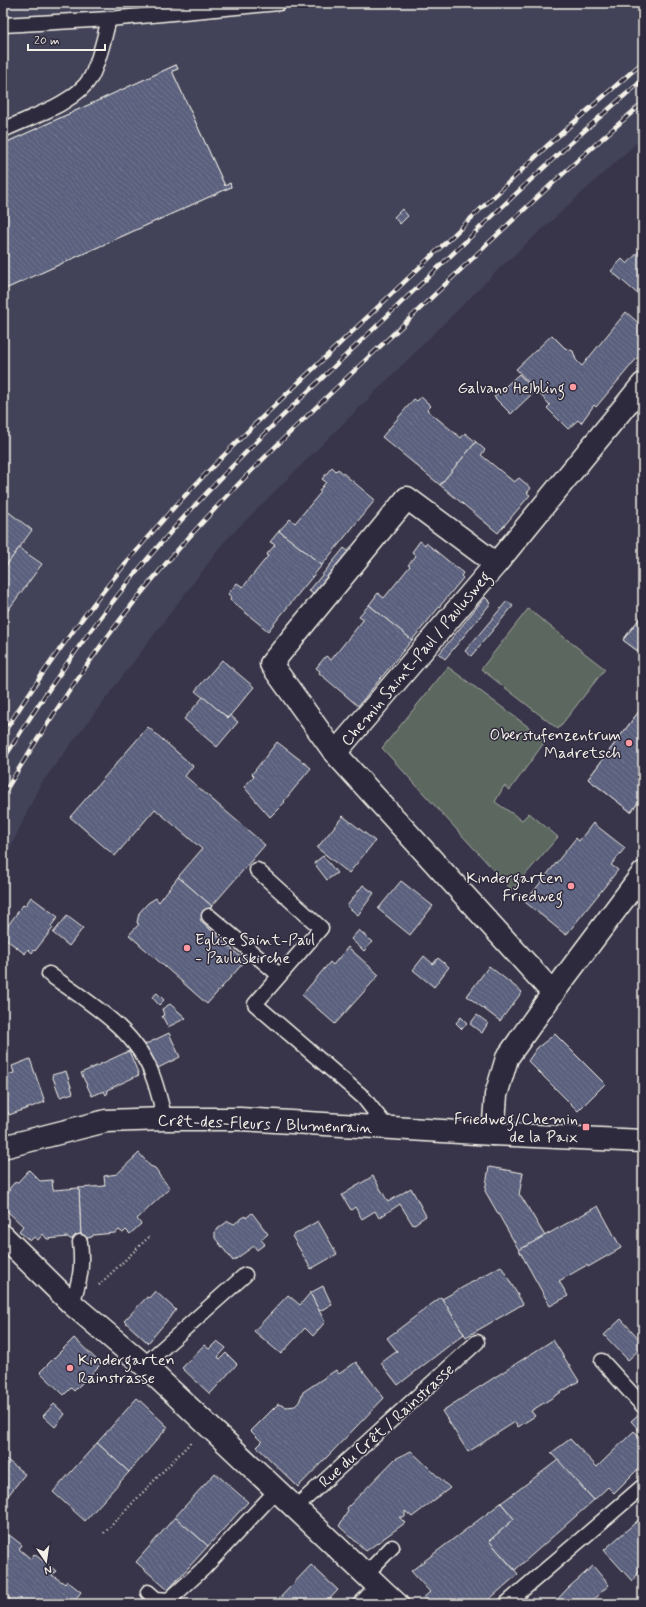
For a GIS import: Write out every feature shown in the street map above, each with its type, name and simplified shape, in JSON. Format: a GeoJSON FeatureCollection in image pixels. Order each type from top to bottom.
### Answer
{"type":"FeatureCollection","features":[{"type":"Feature","properties":{"kind":"street","name":"Chemin Saint-Paul / Paulusweg"},"geometry":{"type":"LineString","coordinates":[[335,753],[496,564],[643,384]]}},
{"type":"Feature","properties":{"kind":"street","name":"Chemin Saint-Paul / Paulusweg"},"geometry":{"type":"LineString","coordinates":[[496,564],[406,498],[271,664],[335,753],[553,993]]}},
{"type":"Feature","properties":{"kind":"street"},"geometry":{"type":"LineString","coordinates":[[493,1134],[496,1096],[507,1058],[553,993],[643,872]]}},
{"type":"Feature","properties":{"kind":"street","name":"Crêt-des-Fleurs / Blumenrain"},"geometry":{"type":"LineString","coordinates":[[3,1147],[106,1121],[165,1118],[240,1119],[386,1126],[493,1134],[643,1141]]}},
{"type":"Feature","properties":{"kind":"street"},"geometry":{"type":"LineString","coordinates":[[3,1236],[74,1306],[144,1365],[397,1604]]}},
{"type":"Feature","properties":{"kind":"lane"},"geometry":{"type":"LineString","coordinates":[[3,25],[109,19],[279,3]]}},
{"type":"Feature","properties":{"kind":"lane"},"geometry":{"type":"LineString","coordinates":[[3,130],[62,104],[90,79],[95,69],[109,19]]}},
{"type":"Feature","properties":{"kind":"lane","name":"Crêt-des-Fleurs / Blumenrain"},"geometry":{"type":"LineString","coordinates":[[257,870],[321,928],[255,1004],[363,1097],[386,1126]]}},
{"type":"Feature","properties":{"kind":"lane"},"geometry":{"type":"LineString","coordinates":[[209,916],[279,975]]}},
{"type":"Feature","properties":{"kind":"lane"},"geometry":{"type":"LineString","coordinates":[[49,974],[107,1017],[130,1039],[141,1054],[153,1076],[165,1118]]}},
{"type":"Feature","properties":{"kind":"lane"},"geometry":{"type":"LineString","coordinates":[[74,1306],[82,1262],[80,1242]]}},
{"type":"Feature","properties":{"kind":"lane"},"geometry":{"type":"LineString","coordinates":[[144,1365],[245,1275]]}},
{"type":"Feature","properties":{"kind":"lane","name":"Rue du Crêt / Rainstrasse"},"geometry":{"type":"LineString","coordinates":[[296,1508],[477,1342]]}},
{"type":"Feature","properties":{"kind":"lane"},"geometry":{"type":"LineString","coordinates":[[602,1361],[643,1406]]}},
{"type":"Feature","properties":{"kind":"lane"},"geometry":{"type":"LineString","coordinates":[[506,1604],[643,1486]]}},
{"type":"Feature","properties":{"kind":"lane"},"geometry":{"type":"LineString","coordinates":[[148,1592],[156,1599],[169,1600],[204,1568],[276,1491]]}},
{"type":"Feature","properties":{"kind":"lane"},"geometry":{"type":"LineString","coordinates":[[360,1604],[372,1580],[392,1547]]}},
{"type":"Feature","properties":{"kind":"path"},"geometry":{"type":"LineString","coordinates":[[74,1306],[149,1237]]}},
{"type":"Feature","properties":{"kind":"path"},"geometry":{"type":"LineString","coordinates":[[104,1533],[196,1436]]}},
{"type":"Feature","properties":{"kind":"path"},"geometry":{"type":"LineString","coordinates":[[636,1604],[643,1596]]}},
{"type":"Feature","properties":{"kind":"shaded area"},"geometry":{"type":"Polygon","coordinates":[[[3,3],[643,3],[643,137],[501,267],[225,541],[40,785],[3,863],[3,3]]]}},
{"type":"Feature","properties":{"kind":"shaded area"},"geometry":{"type":"Polygon","coordinates":[[[528,609],[605,669],[558,729],[481,669],[528,609]]]}},
{"type":"Feature","properties":{"kind":"shaded area"},"geometry":{"type":"Polygon","coordinates":[[[448,667],[546,740],[510,790],[504,786],[495,802],[522,820],[529,813],[558,837],[512,890],[382,748],[448,667]]]}},
{"type":"Feature","properties":{"kind":"building"},"geometry":{"type":"Polygon","coordinates":[[[176,65],[178,69],[172,71],[225,186],[230,183],[231,187],[3,290],[3,144],[176,65]]]}},
{"type":"Feature","properties":{"kind":"building"},"geometry":{"type":"Polygon","coordinates":[[[176,65],[178,69],[172,71],[225,186],[230,183],[231,187],[3,290],[3,144],[176,65]]]}},
{"type":"Feature","properties":{"kind":"building"},"geometry":{"type":"Polygon","coordinates":[[[402,209],[408,216],[400,224],[394,217],[402,209]]]}},
{"type":"Feature","properties":{"kind":"building"},"geometry":{"type":"Polygon","coordinates":[[[643,247],[643,291],[639,295],[611,271],[622,259],[627,264],[643,247]]]}},
{"type":"Feature","properties":{"kind":"building","name":"Galvano Helbling"},"geometry":{"type":"Polygon","coordinates":[[[626,312],[643,327],[643,351],[596,407],[594,405],[581,423],[578,420],[568,429],[547,408],[550,405],[516,369],[552,335],[565,348],[573,351],[576,360],[582,366],[626,312]]]}},
{"type":"Feature","properties":{"kind":"building"},"geometry":{"type":"Polygon","coordinates":[[[519,374],[535,391],[511,414],[494,397],[519,374]]]}},
{"type":"Feature","properties":{"kind":"building"},"geometry":{"type":"Polygon","coordinates":[[[421,397],[431,406],[427,410],[461,438],[465,433],[476,442],[440,485],[382,437],[414,399],[417,401],[421,397]]]}},
{"type":"Feature","properties":{"kind":"building"},"geometry":{"type":"Polygon","coordinates":[[[476,442],[485,450],[481,455],[514,482],[519,478],[531,488],[527,493],[530,495],[498,533],[440,485],[476,442]]]}},
{"type":"Feature","properties":{"kind":"building"},"geometry":{"type":"Polygon","coordinates":[[[332,467],[336,471],[338,469],[375,500],[322,565],[279,531],[290,519],[295,523],[321,492],[319,491],[326,482],[322,479],[332,467]]]}},
{"type":"Feature","properties":{"kind":"building"},"geometry":{"type":"Polygon","coordinates":[[[6,510],[32,530],[3,570],[3,514],[6,510]]]}},
{"type":"Feature","properties":{"kind":"building"},"geometry":{"type":"Polygon","coordinates":[[[279,531],[322,565],[268,631],[230,600],[231,597],[228,594],[237,583],[243,587],[268,556],[267,554],[275,545],[270,542],[279,531]]]}},
{"type":"Feature","properties":{"kind":"building"},"geometry":{"type":"Polygon","coordinates":[[[420,541],[425,545],[426,543],[463,573],[461,576],[463,578],[412,640],[369,605],[378,593],[384,598],[410,566],[408,565],[416,556],[412,552],[420,541]]]}},
{"type":"Feature","properties":{"kind":"building"},"geometry":{"type":"Polygon","coordinates":[[[19,548],[42,564],[3,617],[3,570],[19,548]]]}},
{"type":"Feature","properties":{"kind":"building"},"geometry":{"type":"Polygon","coordinates":[[[344,548],[351,554],[316,596],[309,591],[344,548]]]}},
{"type":"Feature","properties":{"kind":"building"},"geometry":{"type":"Polygon","coordinates":[[[485,597],[491,603],[445,659],[439,654],[485,597]]]}},
{"type":"Feature","properties":{"kind":"building"},"geometry":{"type":"Polygon","coordinates":[[[507,601],[513,606],[471,656],[465,651],[507,601]]]}},
{"type":"Feature","properties":{"kind":"building"},"geometry":{"type":"Polygon","coordinates":[[[369,605],[412,640],[358,706],[319,673],[320,671],[316,668],[326,656],[331,660],[364,619],[359,616],[369,605]]]}},
{"type":"Feature","properties":{"kind":"building"},"geometry":{"type":"Polygon","coordinates":[[[643,614],[643,655],[623,640],[643,614]]]}},
{"type":"Feature","properties":{"kind":"building"},"geometry":{"type":"Polygon","coordinates":[[[643,614],[643,655],[623,640],[643,614]]]}},
{"type":"Feature","properties":{"kind":"building"},"geometry":{"type":"Polygon","coordinates":[[[222,660],[254,687],[228,718],[195,691],[222,660]]]}},
{"type":"Feature","properties":{"kind":"building"},"geometry":{"type":"Polygon","coordinates":[[[203,697],[228,718],[230,715],[238,722],[217,747],[184,719],[203,697]]]}},
{"type":"Feature","properties":{"kind":"building","name":"Oberstufenzentrum Madretsch"},"geometry":{"type":"Polygon","coordinates":[[[643,706],[643,796],[631,812],[588,779],[643,706]]]}},
{"type":"Feature","properties":{"kind":"building","name":"Oberstufenzentrum Madretsch"},"geometry":{"type":"Polygon","coordinates":[[[643,706],[643,796],[631,812],[588,779],[643,706]]]}},
{"type":"Feature","properties":{"kind":"building"},"geometry":{"type":"Polygon","coordinates":[[[148,727],[193,766],[185,776],[265,845],[212,906],[178,877],[202,849],[155,809],[115,856],[70,817],[148,727]]]}},
{"type":"Feature","properties":{"kind":"building"},"geometry":{"type":"Polygon","coordinates":[[[277,742],[311,768],[284,801],[285,802],[270,817],[244,787],[254,776],[252,774],[277,742]]]}},
{"type":"Feature","properties":{"kind":"building"},"geometry":{"type":"Polygon","coordinates":[[[343,816],[375,841],[349,873],[317,848],[343,816]]]}},
{"type":"Feature","properties":{"kind":"building","name":"Kindergarten Friedweg"},"geometry":{"type":"Polygon","coordinates":[[[593,823],[625,848],[611,865],[618,870],[566,935],[525,902],[576,838],[579,841],[593,823]]]}},
{"type":"Feature","properties":{"kind":"building"},"geometry":{"type":"Polygon","coordinates":[[[323,856],[337,873],[327,880],[314,863],[323,856]]]}},
{"type":"Feature","properties":{"kind":"building","name":"Eglise Saint-Paul - Pauluskirche"},"geometry":{"type":"Polygon","coordinates":[[[178,877],[212,906],[200,920],[245,961],[207,1004],[129,935],[139,924],[137,923],[139,913],[148,903],[156,898],[159,902],[178,877]]]}},
{"type":"Feature","properties":{"kind":"building"},"geometry":{"type":"Polygon","coordinates":[[[401,881],[433,906],[410,935],[378,909],[401,881]]]}},
{"type":"Feature","properties":{"kind":"building"},"geometry":{"type":"Polygon","coordinates":[[[363,885],[374,893],[358,915],[347,906],[363,885]]]}},
{"type":"Feature","properties":{"kind":"building"},"geometry":{"type":"Polygon","coordinates":[[[31,897],[58,917],[51,926],[53,928],[35,951],[34,950],[32,953],[28,949],[25,954],[3,937],[3,932],[23,905],[25,906],[31,897]]]}},
{"type":"Feature","properties":{"kind":"building"},"geometry":{"type":"Polygon","coordinates":[[[67,916],[83,928],[69,946],[53,933],[67,916]]]}},
{"type":"Feature","properties":{"kind":"building"},"geometry":{"type":"Polygon","coordinates":[[[359,930],[372,942],[364,951],[351,939],[359,930]]]}},
{"type":"Feature","properties":{"kind":"building"},"geometry":{"type":"Polygon","coordinates":[[[348,947],[379,975],[335,1024],[302,995],[330,962],[333,965],[348,947]]]}},
{"type":"Feature","properties":{"kind":"building"},"geometry":{"type":"Polygon","coordinates":[[[424,956],[433,964],[438,958],[449,967],[434,987],[413,970],[424,956]]]}},
{"type":"Feature","properties":{"kind":"building"},"geometry":{"type":"Polygon","coordinates":[[[489,966],[522,992],[500,1021],[467,996],[489,966]]]}},
{"type":"Feature","properties":{"kind":"building"},"geometry":{"type":"Polygon","coordinates":[[[157,993],[164,1000],[159,1005],[152,997],[157,993]]]}},
{"type":"Feature","properties":{"kind":"building"},"geometry":{"type":"Polygon","coordinates":[[[170,1004],[186,1018],[168,1027],[162,1016],[164,1015],[162,1009],[170,1004]]]}},
{"type":"Feature","properties":{"kind":"building"},"geometry":{"type":"Polygon","coordinates":[[[477,1015],[488,1023],[482,1033],[470,1024],[477,1015]]]}},
{"type":"Feature","properties":{"kind":"building"},"geometry":{"type":"Polygon","coordinates":[[[461,1017],[467,1023],[462,1029],[456,1023],[461,1017]]]}},
{"type":"Feature","properties":{"kind":"building"},"geometry":{"type":"Polygon","coordinates":[[[169,1033],[180,1057],[156,1069],[144,1045],[169,1033]]]}},
{"type":"Feature","properties":{"kind":"building"},"geometry":{"type":"Polygon","coordinates":[[[555,1034],[605,1084],[578,1111],[528,1061],[537,1048],[555,1034]]]}},
{"type":"Feature","properties":{"kind":"building"},"geometry":{"type":"Polygon","coordinates":[[[129,1051],[139,1075],[107,1090],[108,1093],[106,1095],[104,1091],[92,1096],[81,1073],[129,1051]]]}},
{"type":"Feature","properties":{"kind":"building"},"geometry":{"type":"Polygon","coordinates":[[[30,1059],[45,1102],[9,1115],[3,1098],[3,1076],[14,1073],[12,1066],[30,1059]]]}},
{"type":"Feature","properties":{"kind":"building"},"geometry":{"type":"Polygon","coordinates":[[[66,1071],[73,1093],[60,1097],[52,1075],[66,1071]]]}},
{"type":"Feature","properties":{"kind":"building"},"geometry":{"type":"Polygon","coordinates":[[[139,1153],[150,1166],[155,1168],[170,1188],[137,1219],[141,1224],[130,1234],[126,1230],[123,1233],[119,1230],[115,1233],[93,1235],[92,1237],[81,1239],[79,1188],[105,1186],[104,1176],[117,1174],[139,1153]]]}},
{"type":"Feature","properties":{"kind":"building"},"geometry":{"type":"Polygon","coordinates":[[[489,1167],[523,1173],[519,1195],[545,1236],[519,1250],[485,1191],[489,1167]]]}},
{"type":"Feature","properties":{"kind":"building"},"geometry":{"type":"Polygon","coordinates":[[[29,1170],[40,1181],[52,1180],[53,1190],[79,1188],[81,1239],[70,1239],[68,1237],[47,1239],[43,1234],[38,1240],[34,1237],[30,1241],[19,1231],[23,1226],[3,1207],[3,1198],[10,1191],[9,1189],[14,1183],[18,1182],[29,1170]]]}},
{"type":"Feature","properties":{"kind":"building"},"geometry":{"type":"Polygon","coordinates":[[[373,1176],[388,1202],[411,1188],[426,1216],[413,1225],[400,1204],[379,1218],[375,1211],[362,1219],[355,1207],[351,1210],[342,1195],[373,1176]]]}},
{"type":"Feature","properties":{"kind":"building"},"geometry":{"type":"Polygon","coordinates":[[[598,1206],[621,1248],[588,1267],[587,1265],[559,1281],[568,1296],[550,1306],[519,1250],[598,1206]]]}},
{"type":"Feature","properties":{"kind":"building"},"geometry":{"type":"Polygon","coordinates":[[[252,1213],[268,1234],[261,1240],[265,1244],[257,1250],[254,1246],[233,1261],[215,1238],[215,1231],[228,1221],[234,1224],[252,1213]]]}},
{"type":"Feature","properties":{"kind":"building"},"geometry":{"type":"Polygon","coordinates":[[[318,1221],[337,1254],[311,1269],[292,1236],[318,1221]]]}},
{"type":"Feature","properties":{"kind":"building"},"geometry":{"type":"Polygon","coordinates":[[[501,1266],[523,1304],[466,1337],[442,1299],[501,1266]]]}},
{"type":"Feature","properties":{"kind":"building"},"geometry":{"type":"Polygon","coordinates":[[[323,1286],[332,1305],[319,1311],[310,1293],[323,1286]]]}},
{"type":"Feature","properties":{"kind":"building"},"geometry":{"type":"Polygon","coordinates":[[[155,1291],[176,1310],[148,1343],[124,1321],[147,1297],[149,1298],[155,1291]]]}},
{"type":"Feature","properties":{"kind":"building"},"geometry":{"type":"Polygon","coordinates":[[[310,1293],[325,1322],[313,1336],[305,1328],[281,1354],[254,1331],[288,1295],[300,1305],[310,1293]]]}},
{"type":"Feature","properties":{"kind":"building"},"geometry":{"type":"Polygon","coordinates":[[[441,1297],[464,1334],[398,1385],[381,1363],[397,1351],[387,1338],[441,1297]]]}},
{"type":"Feature","properties":{"kind":"building"},"geometry":{"type":"Polygon","coordinates":[[[621,1319],[643,1343],[643,1346],[628,1360],[604,1335],[621,1319]]]}},
{"type":"Feature","properties":{"kind":"building","name":"Kindergarten Rainstrasse"},"geometry":{"type":"Polygon","coordinates":[[[74,1338],[101,1364],[74,1391],[71,1388],[64,1395],[40,1372],[74,1338]]]}},
{"type":"Feature","properties":{"kind":"building"},"geometry":{"type":"Polygon","coordinates":[[[553,1340],[579,1381],[531,1411],[535,1416],[518,1427],[515,1422],[468,1452],[442,1411],[553,1340]]]}},
{"type":"Feature","properties":{"kind":"building"},"geometry":{"type":"Polygon","coordinates":[[[217,1341],[226,1348],[218,1357],[220,1359],[226,1353],[237,1364],[210,1394],[182,1368],[204,1345],[209,1349],[217,1341]]]}},
{"type":"Feature","properties":{"kind":"building"},"geometry":{"type":"Polygon","coordinates":[[[356,1362],[384,1398],[298,1487],[257,1447],[262,1442],[251,1431],[278,1404],[287,1407],[295,1406],[299,1402],[303,1392],[336,1370],[339,1374],[356,1362]]]}},
{"type":"Feature","properties":{"kind":"building"},"geometry":{"type":"Polygon","coordinates":[[[137,1398],[168,1427],[129,1472],[97,1443],[137,1398]]]}},
{"type":"Feature","properties":{"kind":"building"},"geometry":{"type":"Polygon","coordinates":[[[54,1404],[65,1414],[55,1427],[43,1416],[54,1404]]]}},
{"type":"Feature","properties":{"kind":"building"},"geometry":{"type":"Polygon","coordinates":[[[639,1414],[643,1418],[643,1427],[639,1430],[631,1421],[639,1414]]]}},
{"type":"Feature","properties":{"kind":"building"},"geometry":{"type":"Polygon","coordinates":[[[634,1431],[643,1440],[643,1464],[614,1493],[608,1487],[594,1500],[551,1453],[570,1439],[597,1467],[634,1431]]]}},
{"type":"Feature","properties":{"kind":"building"},"geometry":{"type":"Polygon","coordinates":[[[97,1443],[129,1472],[85,1521],[53,1492],[97,1443]]]}},
{"type":"Feature","properties":{"kind":"building"},"geometry":{"type":"Polygon","coordinates":[[[411,1451],[450,1488],[412,1517],[405,1511],[405,1517],[399,1517],[405,1523],[366,1551],[339,1526],[348,1511],[347,1508],[395,1459],[411,1451]]]}},
{"type":"Feature","properties":{"kind":"building"},"geometry":{"type":"Polygon","coordinates":[[[3,1457],[25,1474],[3,1502],[3,1457]]]}},
{"type":"Feature","properties":{"kind":"building"},"geometry":{"type":"Polygon","coordinates":[[[558,1460],[594,1500],[515,1570],[489,1541],[514,1519],[501,1503],[558,1460]]]}},
{"type":"Feature","properties":{"kind":"building"},"geometry":{"type":"Polygon","coordinates":[[[215,1473],[248,1502],[208,1546],[175,1517],[215,1473]]]}},
{"type":"Feature","properties":{"kind":"building"},"geometry":{"type":"Polygon","coordinates":[[[501,1503],[514,1519],[489,1541],[518,1574],[484,1604],[428,1604],[423,1598],[430,1592],[411,1571],[501,1503]]]}},
{"type":"Feature","properties":{"kind":"building"},"geometry":{"type":"Polygon","coordinates":[[[643,1516],[643,1567],[632,1581],[604,1550],[643,1516]]]}},
{"type":"Feature","properties":{"kind":"building"},"geometry":{"type":"Polygon","coordinates":[[[175,1517],[208,1546],[168,1590],[136,1562],[175,1517]]]}},
{"type":"Feature","properties":{"kind":"building"},"geometry":{"type":"Polygon","coordinates":[[[8,1534],[22,1545],[19,1549],[31,1559],[34,1554],[56,1571],[52,1575],[65,1584],[67,1581],[81,1592],[72,1604],[6,1604],[10,1598],[3,1593],[3,1540],[8,1534]]]}},
{"type":"Feature","properties":{"kind":"building"},"geometry":{"type":"Polygon","coordinates":[[[311,1565],[338,1590],[325,1604],[274,1604],[311,1565]]]}},
{"type":"Feature","properties":{"kind":"building"},"geometry":{"type":"Polygon","coordinates":[[[593,1566],[609,1585],[588,1604],[554,1603],[568,1588],[593,1566]]]}},
{"type":"Feature","properties":{"kind":"railway"},"geometry":{"type":"LineString","coordinates":[[3,734],[41,676],[81,620],[146,539],[199,481],[251,428],[548,145],[643,62]]}},
{"type":"Feature","properties":{"kind":"railway"},"geometry":{"type":"LineString","coordinates":[[3,760],[42,699],[106,610],[152,553],[204,496],[290,409],[494,214],[582,132],[643,80]]}},
{"type":"Feature","properties":{"kind":"railway"},"geometry":{"type":"LineString","coordinates":[[3,795],[73,684],[111,631],[152,580],[212,512],[275,447],[493,239],[582,156],[643,103]]}},
{"type":"Feature","properties":{"kind":"place","name":"Galvano Helbling"},"geometry":{"type":"Point","coordinates":[573,387]}},
{"type":"Feature","properties":{"kind":"place","name":"Oberstufenzentrum Madretsch"},"geometry":{"type":"Point","coordinates":[629,743]}},
{"type":"Feature","properties":{"kind":"place","name":"Kindergarten Friedweg"},"geometry":{"type":"Point","coordinates":[571,886]}},
{"type":"Feature","properties":{"kind":"place","name":"Eglise Saint-Paul - Pauluskirche"},"geometry":{"type":"Point","coordinates":[187,948]}},
{"type":"Feature","properties":{"kind":"place","name":"Friedweg/Chemin de la Paix"},"geometry":{"type":"Point","coordinates":[586,1127]}},
{"type":"Feature","properties":{"kind":"place","name":"Kindergarten Rainstrasse"},"geometry":{"type":"Point","coordinates":[70,1368]}}]}
